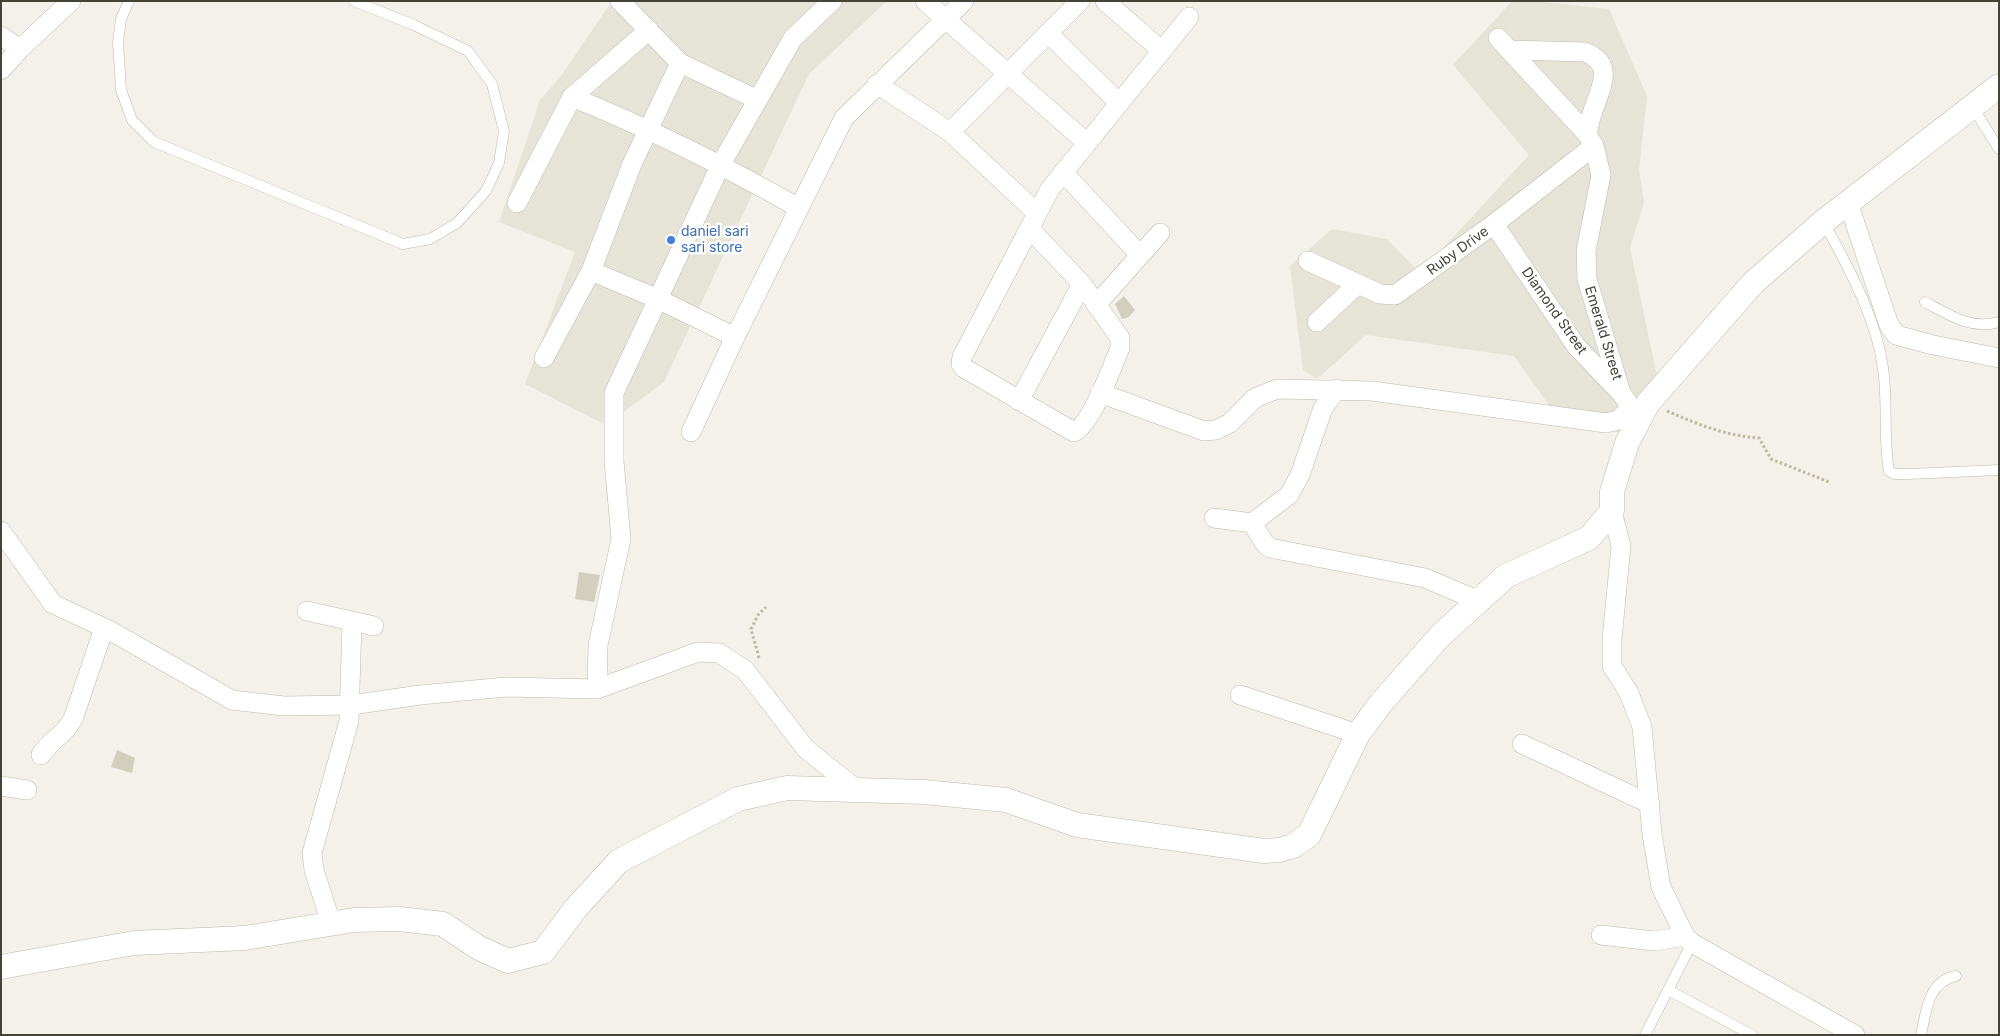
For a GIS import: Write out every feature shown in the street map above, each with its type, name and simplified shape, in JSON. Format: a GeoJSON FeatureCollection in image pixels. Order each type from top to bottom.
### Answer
{"type":"FeatureCollection","features":[{"type":"Feature","properties":{"kind":"street"},"geometry":{"type":"LineString","coordinates":[[1,70],[20,49],[71,1]]}},
{"type":"Feature","properties":{"kind":"street"},"geometry":{"type":"LineString","coordinates":[[620,1],[680,63],[758,100]]}},
{"type":"Feature","properties":{"kind":"street"},"geometry":{"type":"LineString","coordinates":[[596,688],[598,645],[622,539],[614,461],[614,393],[721,164],[793,38],[832,1]]}},
{"type":"Feature","properties":{"kind":"street"},"geometry":{"type":"LineString","coordinates":[[925,1],[1087,143]]}},
{"type":"Feature","properties":{"kind":"street"},"geometry":{"type":"LineString","coordinates":[[691,432],[735,337],[844,118],[964,1]]}},
{"type":"Feature","properties":{"kind":"street"},"geometry":{"type":"LineString","coordinates":[[950,132],[1080,1]]}},
{"type":"Feature","properties":{"kind":"street"},"geometry":{"type":"LineString","coordinates":[[1105,1],[1162,51]]}},
{"type":"Feature","properties":{"kind":"street"},"geometry":{"type":"LineString","coordinates":[[877,84],[950,132],[1033,221],[1082,284],[1120,338],[1120,348],[1092,412],[1080,430],[1074,432],[964,368],[961,364],[962,357],[1033,221],[1050,189],[1189,18]]}},
{"type":"Feature","properties":{"kind":"street"},"geometry":{"type":"LineString","coordinates":[[517,203],[572,97],[649,30]]}},
{"type":"Feature","properties":{"kind":"street"},"geometry":{"type":"LineString","coordinates":[[1048,33],[1119,103]]}},
{"type":"Feature","properties":{"kind":"street"},"geometry":{"type":"LineString","coordinates":[[1,36],[20,49]]}},
{"type":"Feature","properties":{"kind":"street","name":"Emerald Street"},"geometry":{"type":"LineString","coordinates":[[1591,140],[1604,84],[1604,70],[1593,55],[1584,52],[1504,44],[1591,140],[1601,175],[1586,250],[1587,279],[1635,406]]}},
{"type":"Feature","properties":{"kind":"street"},"geometry":{"type":"LineString","coordinates":[[544,358],[591,271],[648,128],[680,63]]}},
{"type":"Feature","properties":{"kind":"street"},"geometry":{"type":"LineString","coordinates":[[1100,393],[1204,431],[1216,430],[1230,423],[1255,398],[1264,392],[1277,389],[1372,391],[1606,423],[1618,420],[1635,406],[1754,283],[1823,222],[1971,105],[1999,86]]}},
{"type":"Feature","properties":{"kind":"street"},"geometry":{"type":"LineString","coordinates":[[572,97],[648,128],[721,164],[798,208]]}},
{"type":"Feature","properties":{"kind":"street","name":"Ruby Drive"},"geometry":{"type":"LineString","coordinates":[[1308,260],[1380,294],[1394,295],[1494,224],[1591,140]]}},
{"type":"Feature","properties":{"kind":"street"},"geometry":{"type":"LineString","coordinates":[[1063,172],[1139,254]]}},
{"type":"Feature","properties":{"kind":"street"},"geometry":{"type":"LineString","coordinates":[[1848,202],[1889,325],[1896,335],[1933,345],[1999,358]]}},
{"type":"Feature","properties":{"kind":"street","name":"Diamond Street"},"geometry":{"type":"LineString","coordinates":[[1494,224],[1576,346],[1635,406]]}},
{"type":"Feature","properties":{"kind":"street"},"geometry":{"type":"LineString","coordinates":[[1096,305],[1139,254],[1160,233]]}},
{"type":"Feature","properties":{"kind":"street"},"geometry":{"type":"LineString","coordinates":[[591,271],[658,299],[735,337]]}},
{"type":"Feature","properties":{"kind":"street"},"geometry":{"type":"LineString","coordinates":[[1019,401],[1082,284]]}},
{"type":"Feature","properties":{"kind":"street"},"geometry":{"type":"LineString","coordinates":[[1317,322],[1358,284]]}},
{"type":"Feature","properties":{"kind":"street"},"geometry":{"type":"LineString","coordinates":[[1214,518],[1252,523],[1289,495],[1300,475],[1323,408],[1337,389]]}},
{"type":"Feature","properties":{"kind":"street"},"geometry":{"type":"LineString","coordinates":[[1635,406],[1627,443],[1612,492],[1612,511],[1621,546],[1612,639],[1612,666],[1629,693],[1642,727],[1652,834],[1661,887],[1689,939],[1855,1035]]}},
{"type":"Feature","properties":{"kind":"street"},"geometry":{"type":"LineString","coordinates":[[1,968],[134,943],[245,938],[354,920],[399,919],[443,924],[479,948],[508,961],[543,952],[576,908],[619,861],[738,799],[788,788],[924,792],[1006,800],[1077,825],[1264,851],[1294,846],[1309,835],[1358,734],[1381,703],[1440,636],[1506,576],[1588,538],[1612,511]]}},
{"type":"Feature","properties":{"kind":"street"},"geometry":{"type":"LineString","coordinates":[[1252,523],[1264,544],[1270,548],[1425,578],[1478,601]]}},
{"type":"Feature","properties":{"kind":"street"},"geometry":{"type":"LineString","coordinates":[[1,531],[53,604],[104,628],[232,700],[284,706],[351,705],[420,695],[506,687],[596,688],[698,652],[719,653],[745,670],[806,749],[857,790]]}},
{"type":"Feature","properties":{"kind":"street"},"geometry":{"type":"LineString","coordinates":[[306,611],[374,626]]}},
{"type":"Feature","properties":{"kind":"street"},"geometry":{"type":"LineString","coordinates":[[331,923],[314,870],[312,853],[349,721],[351,705],[352,621]]}},
{"type":"Feature","properties":{"kind":"street"},"geometry":{"type":"LineString","coordinates":[[41,755],[48,743],[67,731],[73,719],[104,628]]}},
{"type":"Feature","properties":{"kind":"street"},"geometry":{"type":"LineString","coordinates":[[1240,695],[1358,734]]}},
{"type":"Feature","properties":{"kind":"street"},"geometry":{"type":"LineString","coordinates":[[1522,744],[1650,804]]}},
{"type":"Feature","properties":{"kind":"street"},"geometry":{"type":"LineString","coordinates":[[1,786],[27,790]]}},
{"type":"Feature","properties":{"kind":"street"},"geometry":{"type":"LineString","coordinates":[[1601,935],[1654,940],[1689,939]]}},
{"type":"Feature","properties":{"kind":"lane"},"geometry":{"type":"LineString","coordinates":[[129,1],[121,19],[118,42],[121,90],[132,120],[154,142],[403,244],[430,239],[457,224],[486,191],[499,163],[504,131],[492,84],[468,51],[354,1]]}},
{"type":"Feature","properties":{"kind":"lane"},"geometry":{"type":"LineString","coordinates":[[1971,105],[1999,149]]}},
{"type":"Feature","properties":{"kind":"lane"},"geometry":{"type":"LineString","coordinates":[[1823,222],[1850,273],[1877,338],[1883,367],[1889,471],[1894,474],[1909,474],[1999,470]]}},
{"type":"Feature","properties":{"kind":"lane"},"geometry":{"type":"LineString","coordinates":[[1925,302],[1965,323],[1989,325],[1999,322]]}},
{"type":"Feature","properties":{"kind":"lane"},"geometry":{"type":"LineString","coordinates":[[1645,1035],[1670,991],[1689,939]]}},
{"type":"Feature","properties":{"kind":"lane"},"geometry":{"type":"LineString","coordinates":[[1921,1035],[1929,999],[1936,987],[1946,978],[1956,976]]}},
{"type":"Feature","properties":{"kind":"lane"},"geometry":{"type":"LineString","coordinates":[[1670,991],[1752,1035]]}},
{"type":"Feature","properties":{"kind":"path"},"geometry":{"type":"LineString","coordinates":[[1635,406],[1704,427],[1745,437],[1759,438],[1772,459],[1829,482]]}},
{"type":"Feature","properties":{"kind":"path"},"geometry":{"type":"LineString","coordinates":[[761,667],[751,629],[758,615],[766,607]]}},
{"type":"Feature","properties":{"kind":"shaded area"},"geometry":{"type":"Polygon","coordinates":[[[612,1],[887,1],[809,74],[664,382],[606,425],[525,384],[575,252],[499,222],[540,100],[561,76],[612,1]]]}},
{"type":"Feature","properties":{"kind":"shaded area"},"geometry":{"type":"Polygon","coordinates":[[[1512,1],[1535,1],[1609,9],[1647,96],[1639,170],[1644,202],[1630,248],[1658,381],[1619,433],[1549,405],[1514,356],[1366,335],[1317,379],[1303,370],[1290,266],[1332,229],[1387,239],[1420,273],[1529,155],[1453,65],[1512,1]]]}},
{"type":"Feature","properties":{"kind":"building"},"geometry":{"type":"Polygon","coordinates":[[[1124,296],[1135,310],[1129,317],[1122,319],[1115,304],[1124,296]]]}},
{"type":"Feature","properties":{"kind":"building"},"geometry":{"type":"Polygon","coordinates":[[[579,572],[600,575],[594,602],[575,599],[579,572]]]}},
{"type":"Feature","properties":{"kind":"building"},"geometry":{"type":"Polygon","coordinates":[[[117,750],[135,758],[132,773],[111,767],[117,750]]]}},
{"type":"Feature","properties":{"kind":"place","name":"daniel sari sari store"},"geometry":{"type":"Point","coordinates":[671,240]}}]}
